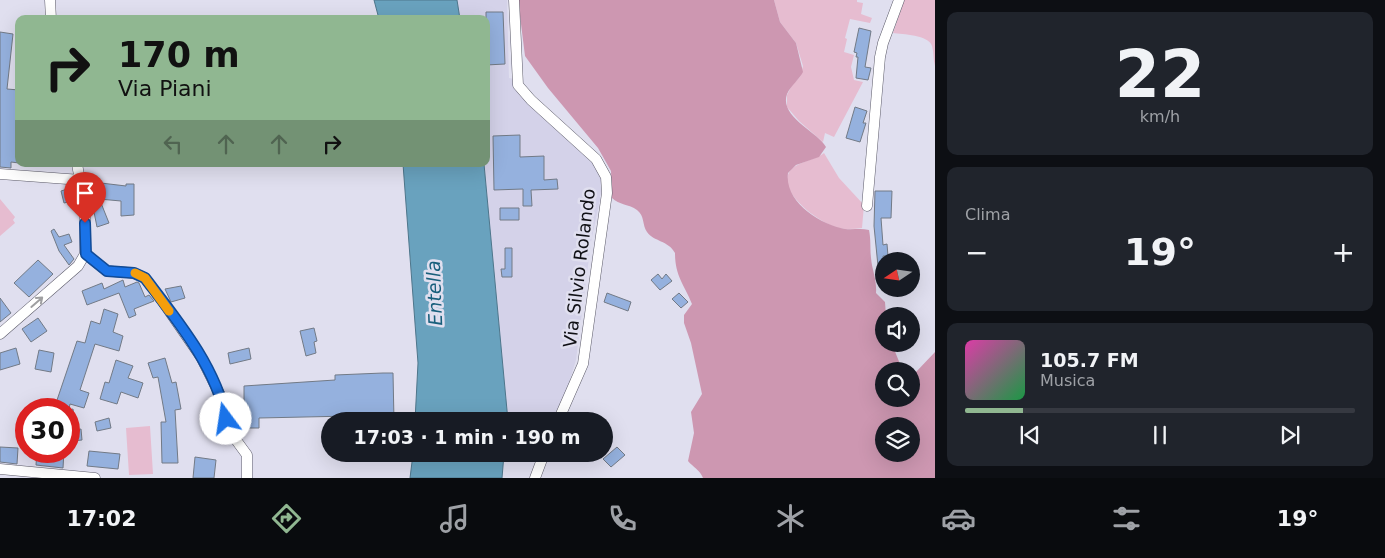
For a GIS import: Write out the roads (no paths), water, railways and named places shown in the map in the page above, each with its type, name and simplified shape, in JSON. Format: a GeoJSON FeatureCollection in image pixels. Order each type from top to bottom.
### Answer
{"type":"FeatureCollection","features":[{"type":"Feature","properties":{"kind":"street"},"geometry":{"type":"LineString","coordinates":[[50,0],[51,15]]}},
{"type":"Feature","properties":{"kind":"street","name":"Via Silvio Rolando"},"geometry":{"type":"LineString","coordinates":[[514,0],[518,85],[530,100],[596,159],[606,177],[607,193],[583,364],[562,412]]}},
{"type":"Feature","properties":{"kind":"street"},"geometry":{"type":"LineString","coordinates":[[867,206],[880,57],[883,43],[899,0]]}},
{"type":"Feature","properties":{"kind":"street"},"geometry":{"type":"LineString","coordinates":[[0,334],[78,266],[86,254],[85,208],[78,167]]}},
{"type":"Feature","properties":{"kind":"street"},"geometry":{"type":"LineString","coordinates":[[0,174],[81,180]]}},
{"type":"Feature","properties":{"kind":"street"},"geometry":{"type":"LineString","coordinates":[[86,254],[107,271],[134,273],[145,278],[163,302],[201,357],[222,399],[228,429],[247,455],[248,478]]}},
{"type":"Feature","properties":{"kind":"street"},"geometry":{"type":"LineString","coordinates":[[535,478],[541,462]]}},
{"type":"Feature","properties":{"kind":"street"},"geometry":{"type":"LineString","coordinates":[[0,469],[94,478]]}},
{"type":"Feature","properties":{"kind":"water"},"geometry":{"type":"Polygon","coordinates":[[[374,0],[457,0],[459,15],[378,15],[374,0]]]}},
{"type":"Feature","properties":{"kind":"water","name":"Entella"},"geometry":{"type":"Polygon","coordinates":[[[403,167],[484,167],[507,412],[415,412],[418,363],[403,167]]]}},
{"type":"Feature","properties":{"kind":"water"},"geometry":{"type":"Polygon","coordinates":[[[412,462],[503,462],[502,478],[410,478],[412,462]]]}}]}
